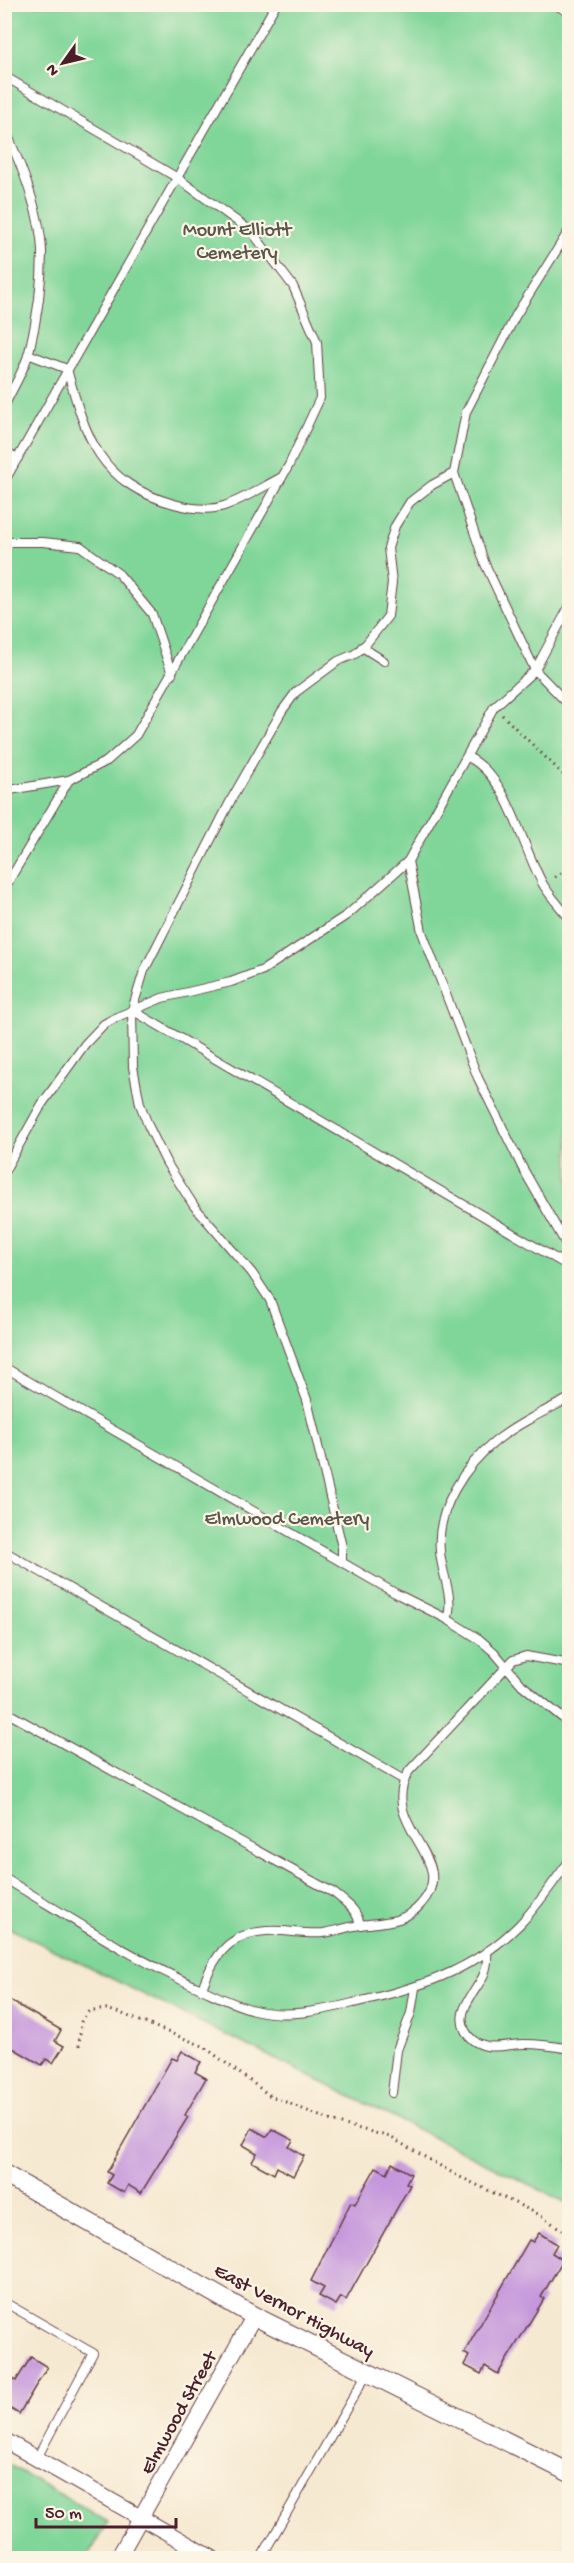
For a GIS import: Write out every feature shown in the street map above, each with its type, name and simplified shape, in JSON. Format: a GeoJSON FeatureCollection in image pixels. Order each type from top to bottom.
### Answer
{"type":"FeatureCollection","features":[{"type":"Feature","properties":{"kind":"street","name":"East Vernor Highway"},"geometry":{"type":"LineString","coordinates":[[4,2174],[254,2316],[570,2473]]}},
{"type":"Feature","properties":{"kind":"street","name":"Elmwood Street"},"geometry":{"type":"LineString","coordinates":[[118,2559],[254,2316]]}},
{"type":"Feature","properties":{"kind":"street"},"geometry":{"type":"LineString","coordinates":[[6,2444],[37,2458],[212,2559]]}},
{"type":"Feature","properties":{"kind":"lane"},"geometry":{"type":"LineString","coordinates":[[4,482],[276,4]]}},
{"type":"Feature","properties":{"kind":"lane"},"geometry":{"type":"LineString","coordinates":[[554,4],[570,13]]}},
{"type":"Feature","properties":{"kind":"lane"},"geometry":{"type":"LineString","coordinates":[[4,76],[176,177],[252,232],[292,286],[318,342],[320,398],[282,477],[136,735],[107,761],[69,780],[4,791]]}},
{"type":"Feature","properties":{"kind":"lane"},"geometry":{"type":"LineString","coordinates":[[4,127],[20,160],[33,202],[42,249],[38,296],[28,354],[4,407]]}},
{"type":"Feature","properties":{"kind":"lane"},"geometry":{"type":"LineString","coordinates":[[570,229],[516,315],[466,412],[454,473],[485,564],[535,670],[570,706]]}},
{"type":"Feature","properties":{"kind":"lane"},"geometry":{"type":"LineString","coordinates":[[28,354],[67,369]]}},
{"type":"Feature","properties":{"kind":"lane"},"geometry":{"type":"LineString","coordinates":[[67,369],[79,414],[91,441],[108,468],[136,488],[165,501],[190,508],[223,507],[282,477]]}},
{"type":"Feature","properties":{"kind":"lane"},"geometry":{"type":"LineString","coordinates":[[4,451],[18,458]]}},
{"type":"Feature","properties":{"kind":"lane"},"geometry":{"type":"LineString","coordinates":[[342,1561],[342,1547],[317,1436],[278,1318],[270,1300],[252,1273],[184,1191],[166,1162],[148,1125],[140,1104],[133,1067],[132,1010],[138,986],[149,961],[232,798],[282,711],[296,692],[338,661],[355,654],[388,616],[392,582],[388,548],[395,526],[410,502],[432,485],[454,473]]}},
{"type":"Feature","properties":{"kind":"lane"},"geometry":{"type":"LineString","coordinates":[[4,542],[43,542],[80,546],[119,574],[152,614],[172,674]]}},
{"type":"Feature","properties":{"kind":"lane"},"geometry":{"type":"LineString","coordinates":[[4,1172],[42,1104],[85,1044],[110,1020],[162,998],[231,982],[264,970],[347,915],[408,861],[494,707],[535,670],[570,605]]}},
{"type":"Feature","properties":{"kind":"lane"},"geometry":{"type":"LineString","coordinates":[[362,647],[384,661]]}},
{"type":"Feature","properties":{"kind":"lane"},"geometry":{"type":"LineString","coordinates":[[468,757],[480,763],[498,786],[544,886],[570,919]]}},
{"type":"Feature","properties":{"kind":"lane"},"geometry":{"type":"LineString","coordinates":[[4,889],[69,780]]}},
{"type":"Feature","properties":{"kind":"lane"},"geometry":{"type":"LineString","coordinates":[[408,861],[422,932],[478,1078],[522,1167],[570,1251]]}},
{"type":"Feature","properties":{"kind":"lane"},"geometry":{"type":"LineString","coordinates":[[132,1010],[570,1267]]}},
{"type":"Feature","properties":{"kind":"lane"},"geometry":{"type":"LineString","coordinates":[[4,1367],[394,1593],[447,1619],[479,1639],[540,1701],[570,1724]]}},
{"type":"Feature","properties":{"kind":"lane"},"geometry":{"type":"LineString","coordinates":[[447,1619],[449,1600],[440,1548],[443,1521],[453,1493],[472,1465],[497,1440],[570,1398]]}},
{"type":"Feature","properties":{"kind":"lane"},"geometry":{"type":"LineString","coordinates":[[4,1551],[404,1780]]}},
{"type":"Feature","properties":{"kind":"lane"},"geometry":{"type":"LineString","coordinates":[[202,1989],[214,1959],[226,1946],[243,1937],[280,1931],[323,1933],[391,1921],[410,1915],[423,1903],[431,1888],[429,1860],[406,1822],[400,1798],[404,1780],[409,1771],[513,1660],[526,1656],[570,1664]]}},
{"type":"Feature","properties":{"kind":"lane"},"geometry":{"type":"LineString","coordinates":[[4,1711],[334,1893],[351,1906],[358,1916],[360,1925]]}},
{"type":"Feature","properties":{"kind":"lane"},"geometry":{"type":"LineString","coordinates":[[4,1878],[166,1974],[240,2006],[278,2014],[345,2005],[415,1988],[466,1965],[487,1951],[525,1918],[570,1860]]}},
{"type":"Feature","properties":{"kind":"lane"},"geometry":{"type":"LineString","coordinates":[[487,1951],[488,1965],[483,1978],[468,2000],[462,2017],[465,2032],[472,2039],[488,2046],[539,2044],[570,2049]]}},
{"type":"Feature","properties":{"kind":"lane"},"geometry":{"type":"LineString","coordinates":[[392,2093],[397,2050],[411,2013],[415,1988]]}},
{"type":"Feature","properties":{"kind":"lane"},"geometry":{"type":"LineString","coordinates":[[4,2302],[93,2353],[37,2458]]}},
{"type":"Feature","properties":{"kind":"lane"},"geometry":{"type":"LineString","coordinates":[[261,2559],[367,2373]]}},
{"type":"Feature","properties":{"kind":"path"},"geometry":{"type":"LineString","coordinates":[[494,707],[570,781]]}},
{"type":"Feature","properties":{"kind":"path"},"geometry":{"type":"LineString","coordinates":[[544,886],[570,867]]}},
{"type":"Feature","properties":{"kind":"path"},"geometry":{"type":"LineString","coordinates":[[79,2046],[81,2022],[88,2012],[106,2009],[120,2013],[203,2046],[269,2096],[321,2117],[390,2138],[458,2176],[538,2214],[570,2235]]}},
{"type":"Feature","properties":{"kind":"green space","name":"Elmwood Cemetery"},"geometry":{"type":"Polygon","coordinates":[[[4,5],[569,5],[569,2204],[5,1926],[4,5]]]}},
{"type":"Feature","properties":{"kind":"green space"},"geometry":{"type":"Polygon","coordinates":[[[6,2463],[108,2522],[87,2558],[5,2558],[6,2463]]]}},
{"type":"Feature","properties":{"kind":"building"},"geometry":{"type":"Polygon","coordinates":[[[4,1997],[61,2030],[55,2041],[64,2046],[53,2063],[46,2059],[42,2065],[4,2043],[4,1997]]]}},
{"type":"Feature","properties":{"kind":"building"},"geometry":{"type":"Polygon","coordinates":[[[182,2051],[201,2062],[195,2072],[206,2078],[185,2115],[188,2117],[141,2193],[128,2185],[124,2193],[107,2183],[112,2175],[107,2172],[172,2058],[177,2060],[182,2051]]]}},
{"type":"Feature","properties":{"kind":"building"},"geometry":{"type":"Polygon","coordinates":[[[252,2128],[267,2137],[272,2129],[293,2140],[289,2147],[304,2156],[293,2176],[277,2167],[274,2174],[252,2162],[257,2153],[243,2145],[252,2128]]]}},
{"type":"Feature","properties":{"kind":"building"},"geometry":{"type":"Polygon","coordinates":[[[392,2163],[411,2174],[406,2183],[410,2185],[346,2300],[341,2297],[336,2305],[319,2296],[324,2288],[311,2281],[351,2202],[355,2204],[376,2167],[387,2173],[392,2163]]]}},
{"type":"Feature","properties":{"kind":"building"},"geometry":{"type":"Polygon","coordinates":[[[539,2233],[557,2244],[552,2253],[563,2260],[541,2297],[544,2299],[498,2374],[485,2366],[481,2374],[464,2365],[469,2356],[464,2353],[529,2240],[533,2242],[539,2233]]]}},
{"type":"Feature","properties":{"kind":"building"},"geometry":{"type":"Polygon","coordinates":[[[31,2357],[47,2367],[19,2414],[4,2405],[4,2374],[16,2381],[31,2357]]]}},
{"type":"Feature","properties":{"kind":"park label","name":"Mount Elliott Cemetery"},"geometry":{"type":"Point","coordinates":[237,240]}}]}
